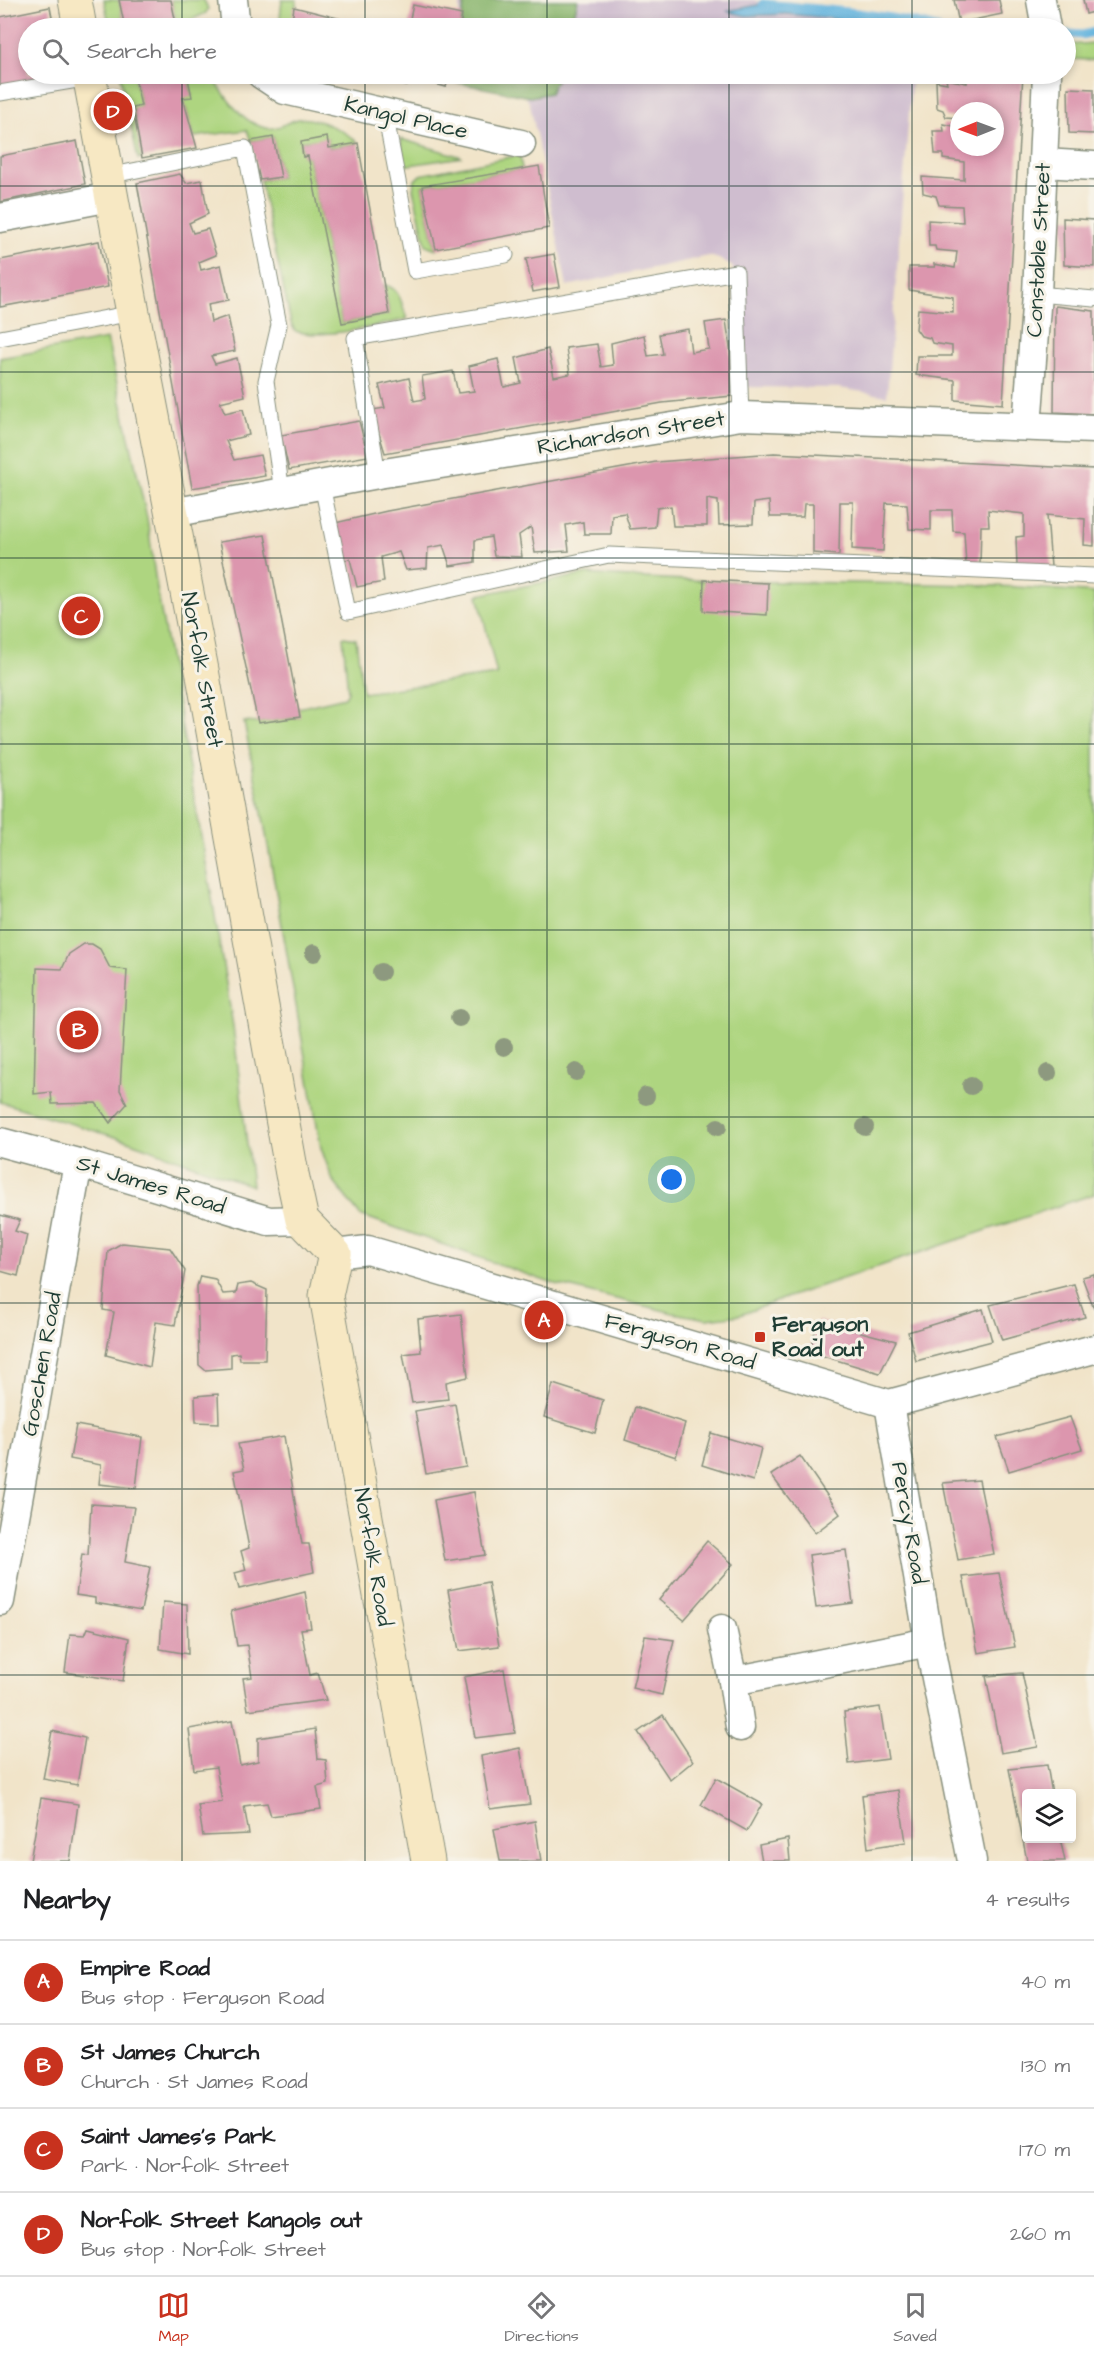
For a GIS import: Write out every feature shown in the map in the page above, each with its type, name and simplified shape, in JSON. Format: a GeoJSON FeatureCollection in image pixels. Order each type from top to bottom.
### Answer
{"type":"FeatureCollection","features":[{"type":"Feature","properties":{"kind":"street"},"geometry":{"type":"LineString","coordinates":[[75,0],[78,18]]}},
{"type":"Feature","properties":{"kind":"street"},"geometry":{"type":"LineString","coordinates":[[233,0],[235,18]]}},
{"type":"Feature","properties":{"kind":"street"},"geometry":{"type":"LineString","coordinates":[[1041,0],[1044,18]]}},
{"type":"Feature","properties":{"kind":"street","name":"Norfolk Street"},"geometry":{"type":"LineString","coordinates":[[90,84],[302,1220]]}},
{"type":"Feature","properties":{"kind":"street","name":"Kangol Place"},"geometry":{"type":"LineString","coordinates":[[276,84],[285,90],[521,144]]}},
{"type":"Feature","properties":{"kind":"street","name":"Constable Street"},"geometry":{"type":"LineString","coordinates":[[1027,426],[1037,294],[1047,84]]}},
{"type":"Feature","properties":{"kind":"street"},"geometry":{"type":"LineString","coordinates":[[1044,163],[1094,165]]}},
{"type":"Feature","properties":{"kind":"street"},"geometry":{"type":"LineString","coordinates":[[0,218],[109,186]]}},
{"type":"Feature","properties":{"kind":"street","name":"Richardson Street"},"geometry":{"type":"LineString","coordinates":[[172,513],[378,474],[741,416],[1094,429]]}},
{"type":"Feature","properties":{"kind":"street","name":"St James Road"},"geometry":{"type":"LineString","coordinates":[[0,1142],[78,1163],[269,1221],[302,1220]]}},
{"type":"Feature","properties":{"kind":"street","name":"Goschen Road"},"geometry":{"type":"LineString","coordinates":[[0,1601],[78,1163]]}},
{"type":"Feature","properties":{"kind":"street"},"geometry":{"type":"LineString","coordinates":[[302,1220],[336,1254]]}},
{"type":"Feature","properties":{"kind":"street","name":"Ferguson Road"},"geometry":{"type":"LineString","coordinates":[[336,1254],[368,1250],[889,1404]]}},
{"type":"Feature","properties":{"kind":"street","name":"Norfolk Road"},"geometry":{"type":"LineString","coordinates":[[336,1254],[326,1296],[428,1861]]}},
{"type":"Feature","properties":{"kind":"street"},"geometry":{"type":"LineString","coordinates":[[889,1404],[1094,1349]]}},
{"type":"Feature","properties":{"kind":"street","name":"Percy Road"},"geometry":{"type":"LineString","coordinates":[[889,1404],[929,1642],[972,1861]]}},
{"type":"Feature","properties":{"kind":"street"},"geometry":{"type":"LineString","coordinates":[[722,1629],[740,1727]]}},
{"type":"Feature","properties":{"kind":"street"},"geometry":{"type":"LineString","coordinates":[[733,1681],[929,1642]]}},
{"type":"Feature","properties":{"kind":"lane"},"geometry":{"type":"LineString","coordinates":[[0,93],[47,84]]}},
{"type":"Feature","properties":{"kind":"lane"},"geometry":{"type":"LineString","coordinates":[[385,113],[415,271],[506,255]]}},
{"type":"Feature","properties":{"kind":"lane"},"geometry":{"type":"LineString","coordinates":[[109,186],[245,148],[279,325],[266,381],[282,492]]}},
{"type":"Feature","properties":{"kind":"lane"},"geometry":{"type":"LineString","coordinates":[[378,474],[356,338],[736,272],[741,416]]}},
{"type":"Feature","properties":{"kind":"lane"},"geometry":{"type":"LineString","coordinates":[[1037,294],[1094,299]]}},
{"type":"Feature","properties":{"kind":"lane"},"geometry":{"type":"LineString","coordinates":[[0,338],[133,313]]}},
{"type":"Feature","properties":{"kind":"lane"},"geometry":{"type":"LineString","coordinates":[[322,485],[348,612],[609,555],[1094,576]]}},
{"type":"Feature","properties":{"kind":"shaded area"},"geometry":{"type":"Polygon","coordinates":[[[462,0],[754,0],[779,10],[819,18],[460,18],[462,0]]]}},
{"type":"Feature","properties":{"kind":"shaded area"},"geometry":{"type":"Polygon","coordinates":[[[492,84],[911,84],[887,396],[839,388],[741,387],[733,267],[719,259],[709,256],[567,286],[530,104],[524,94],[492,84]]]}},
{"type":"Feature","properties":{"kind":"green space"},"geometry":{"type":"Polygon","coordinates":[[[104,0],[119,0],[123,18],[108,18],[104,0]]]}},
{"type":"Feature","properties":{"kind":"green space"},"geometry":{"type":"Polygon","coordinates":[[[171,0],[204,0],[208,9],[206,13],[195,18],[175,18],[171,0]]]}},
{"type":"Feature","properties":{"kind":"green space"},"geometry":{"type":"Polygon","coordinates":[[[282,0],[297,0],[293,18],[280,18],[282,0]]]}},
{"type":"Feature","properties":{"kind":"green space"},"geometry":{"type":"Polygon","coordinates":[[[465,0],[578,0],[574,18],[462,18],[465,0]]]}},
{"type":"Feature","properties":{"kind":"green space"},"geometry":{"type":"Polygon","coordinates":[[[1094,43],[1094,60],[1076,59],[1076,44],[1094,43]]]}},
{"type":"Feature","properties":{"kind":"green space"},"geometry":{"type":"Polygon","coordinates":[[[122,84],[136,84],[141,106],[133,109],[142,158],[138,159],[122,84]]]}},
{"type":"Feature","properties":{"kind":"green space"},"geometry":{"type":"Polygon","coordinates":[[[189,84],[218,84],[239,112],[262,127],[272,128],[298,119],[313,120],[338,129],[358,143],[329,148],[327,138],[301,142],[303,156],[308,156],[342,323],[389,314],[384,285],[394,289],[397,293],[407,319],[335,333],[295,331],[291,323],[260,180],[281,177],[273,137],[251,141],[247,130],[194,137],[183,98],[192,96],[189,84]]]}},
{"type":"Feature","properties":{"kind":"green space"},"geometry":{"type":"Polygon","coordinates":[[[463,84],[554,84],[550,93],[530,97],[463,84]]]}},
{"type":"Feature","properties":{"kind":"green space"},"geometry":{"type":"Polygon","coordinates":[[[401,139],[462,157],[403,166],[401,139]]]}},
{"type":"Feature","properties":{"kind":"green space"},"geometry":{"type":"Polygon","coordinates":[[[520,156],[522,169],[422,186],[436,249],[426,245],[413,189],[415,180],[420,175],[520,156]]]}},
{"type":"Feature","properties":{"kind":"green space"},"geometry":{"type":"Polygon","coordinates":[[[107,339],[147,518],[156,583],[210,886],[233,1026],[252,1186],[125,1140],[0,1102],[0,358],[107,339]]]}},
{"type":"Feature","properties":{"kind":"green space"},"geometry":{"type":"Polygon","coordinates":[[[587,574],[714,581],[968,585],[1094,593],[1094,1194],[740,1315],[707,1319],[673,1313],[548,1282],[360,1215],[333,1181],[321,1148],[244,722],[258,723],[299,717],[298,708],[345,697],[348,692],[343,637],[356,639],[363,693],[497,675],[478,595],[587,574]]]}},
{"type":"Feature","properties":{"kind":"water"},"geometry":{"type":"Polygon","coordinates":[[[763,4],[888,18],[828,18],[786,14],[746,16],[727,11],[763,4]]]}},
{"type":"Feature","properties":{"kind":"building"},"geometry":{"type":"Polygon","coordinates":[[[119,0],[171,0],[175,18],[123,18],[119,0]]]}},
{"type":"Feature","properties":{"kind":"building"},"geometry":{"type":"Polygon","coordinates":[[[954,0],[999,0],[1002,14],[983,18],[958,18],[954,0]]]}},
{"type":"Feature","properties":{"kind":"building"},"geometry":{"type":"Polygon","coordinates":[[[1083,0],[1094,0],[1094,12],[1086,14],[1083,0]]]}},
{"type":"Feature","properties":{"kind":"building"},"geometry":{"type":"Polygon","coordinates":[[[413,5],[462,15],[462,18],[410,18],[413,5]]]}},
{"type":"Feature","properties":{"kind":"building"},"geometry":{"type":"Polygon","coordinates":[[[50,7],[52,18],[18,18],[18,84],[23,84],[0,87],[0,17],[50,7]]]}},
{"type":"Feature","properties":{"kind":"building"},"geometry":{"type":"Polygon","coordinates":[[[294,7],[337,18],[292,18],[294,7]]]}},
{"type":"Feature","properties":{"kind":"building"},"geometry":{"type":"Polygon","coordinates":[[[136,84],[189,84],[192,97],[183,98],[197,148],[142,158],[133,108],[141,106],[136,84]]]}},
{"type":"Feature","properties":{"kind":"building"},"geometry":{"type":"Polygon","coordinates":[[[936,84],[1022,84],[1003,404],[955,400],[955,380],[916,375],[917,356],[952,356],[952,346],[932,343],[930,338],[921,336],[916,329],[918,309],[953,312],[953,297],[909,290],[909,267],[935,267],[934,264],[955,268],[957,252],[936,250],[935,246],[929,246],[928,220],[963,222],[962,206],[939,205],[936,196],[923,193],[922,177],[964,180],[964,162],[943,159],[943,154],[935,154],[933,131],[944,131],[943,124],[950,125],[950,156],[1004,156],[1004,102],[950,102],[950,117],[946,117],[943,110],[937,108],[936,84]]]}},
{"type":"Feature","properties":{"kind":"building"},"geometry":{"type":"Polygon","coordinates":[[[1068,88],[1094,89],[1094,134],[1069,133],[1068,88]]]}},
{"type":"Feature","properties":{"kind":"building"},"geometry":{"type":"Polygon","coordinates":[[[273,137],[281,177],[260,180],[251,141],[273,137]]]}},
{"type":"Feature","properties":{"kind":"building"},"geometry":{"type":"Polygon","coordinates":[[[327,137],[329,148],[358,143],[389,314],[342,323],[308,156],[303,157],[301,142],[327,137]]]}},
{"type":"Feature","properties":{"kind":"building"},"geometry":{"type":"Polygon","coordinates":[[[77,141],[85,184],[0,202],[0,156],[77,141]]]}},
{"type":"Feature","properties":{"kind":"building"},"geometry":{"type":"Polygon","coordinates":[[[539,166],[549,228],[436,249],[422,186],[539,166]]]}},
{"type":"Feature","properties":{"kind":"building"},"geometry":{"type":"Polygon","coordinates":[[[180,174],[186,183],[202,180],[208,214],[189,223],[193,233],[208,229],[216,255],[199,262],[201,270],[221,265],[229,300],[208,304],[211,322],[228,316],[235,351],[211,356],[215,364],[237,358],[245,396],[220,402],[225,413],[243,409],[249,435],[226,441],[234,460],[260,455],[265,476],[192,488],[137,183],[180,174]]]}},
{"type":"Feature","properties":{"kind":"building"},"geometry":{"type":"Polygon","coordinates":[[[1063,218],[1094,220],[1094,267],[1064,265],[1063,218]]]}},
{"type":"Feature","properties":{"kind":"building"},"geometry":{"type":"Polygon","coordinates":[[[99,241],[108,287],[0,307],[0,260],[99,241]]]}},
{"type":"Feature","properties":{"kind":"building"},"geometry":{"type":"Polygon","coordinates":[[[554,254],[560,287],[533,292],[526,259],[554,254]]]}},
{"type":"Feature","properties":{"kind":"building"},"geometry":{"type":"Polygon","coordinates":[[[1055,306],[1094,311],[1094,414],[1054,412],[1055,306]]]}},
{"type":"Feature","properties":{"kind":"building"},"geometry":{"type":"Polygon","coordinates":[[[726,320],[731,355],[732,396],[662,403],[385,453],[372,410],[385,408],[379,385],[409,378],[414,401],[425,399],[422,376],[453,371],[458,393],[474,391],[469,366],[498,359],[504,387],[521,383],[516,358],[548,349],[554,377],[570,374],[566,348],[597,344],[601,367],[613,365],[611,343],[644,335],[648,356],[663,354],[659,334],[688,329],[691,352],[709,349],[705,323],[726,320]]]}},
{"type":"Feature","properties":{"kind":"building"},"geometry":{"type":"Polygon","coordinates":[[[359,421],[368,456],[289,470],[281,435],[359,421]]]}},
{"type":"Feature","properties":{"kind":"building"},"geometry":{"type":"Polygon","coordinates":[[[774,453],[1094,469],[1094,546],[1084,545],[1085,519],[1047,515],[1051,567],[1017,566],[1016,537],[1024,536],[1024,514],[988,510],[989,526],[981,526],[980,565],[966,565],[964,532],[953,531],[952,510],[931,510],[931,530],[909,529],[907,504],[886,503],[883,551],[852,549],[853,502],[840,502],[839,555],[813,553],[813,504],[804,504],[803,517],[770,517],[769,501],[754,503],[753,524],[719,525],[718,501],[707,499],[707,526],[673,526],[671,506],[657,508],[655,527],[630,529],[625,513],[612,515],[611,534],[584,534],[583,522],[566,525],[569,551],[535,553],[531,527],[519,535],[522,557],[494,556],[491,537],[475,540],[475,562],[450,566],[443,545],[428,548],[427,568],[406,570],[399,552],[381,557],[384,582],[357,587],[350,559],[344,560],[335,523],[387,511],[656,462],[774,453]]]}},
{"type":"Feature","properties":{"kind":"building"},"geometry":{"type":"Polygon","coordinates":[[[265,535],[300,717],[258,723],[219,542],[265,535]]]}},
{"type":"Feature","properties":{"kind":"building"},"geometry":{"type":"Polygon","coordinates":[[[704,580],[768,583],[767,615],[703,611],[704,580]]]}},
{"type":"Feature","properties":{"kind":"building"},"geometry":{"type":"Polygon","coordinates":[[[84,944],[92,944],[100,949],[110,968],[127,970],[120,1090],[127,1104],[110,1123],[96,1103],[52,1104],[51,1092],[34,1094],[37,968],[62,969],[69,954],[84,944]]]}},
{"type":"Feature","properties":{"kind":"building"},"geometry":{"type":"Polygon","coordinates":[[[0,1215],[20,1220],[15,1231],[27,1235],[18,1276],[0,1271],[0,1215]]]}},
{"type":"Feature","properties":{"kind":"building"},"geometry":{"type":"Polygon","coordinates":[[[122,1243],[170,1248],[185,1271],[175,1325],[156,1322],[150,1367],[106,1355],[114,1312],[103,1310],[108,1251],[122,1243]]]}},
{"type":"Feature","properties":{"kind":"building"},"geometry":{"type":"Polygon","coordinates":[[[1094,1274],[1094,1309],[1082,1277],[1094,1274]]]}},
{"type":"Feature","properties":{"kind":"building"},"geometry":{"type":"Polygon","coordinates":[[[200,1276],[215,1279],[223,1294],[236,1293],[238,1285],[251,1283],[267,1290],[265,1360],[240,1360],[239,1353],[231,1354],[231,1368],[205,1370],[199,1365],[197,1286],[200,1276]]]}},
{"type":"Feature","properties":{"kind":"building"},"geometry":{"type":"Polygon","coordinates":[[[1074,1284],[1085,1317],[1002,1340],[990,1305],[1074,1284]]]}},
{"type":"Feature","properties":{"kind":"building"},"geometry":{"type":"Polygon","coordinates":[[[983,1309],[992,1341],[916,1361],[908,1332],[983,1309]]]}},
{"type":"Feature","properties":{"kind":"building"},"geometry":{"type":"Polygon","coordinates":[[[461,1314],[468,1377],[446,1382],[448,1399],[412,1403],[403,1354],[421,1352],[418,1319],[461,1314]]]}},
{"type":"Feature","properties":{"kind":"building"},"geometry":{"type":"Polygon","coordinates":[[[818,1321],[896,1341],[880,1373],[809,1352],[818,1321]]]}},
{"type":"Feature","properties":{"kind":"building"},"geometry":{"type":"Polygon","coordinates":[[[553,1384],[603,1400],[595,1433],[544,1417],[553,1384]]]}},
{"type":"Feature","properties":{"kind":"building"},"geometry":{"type":"Polygon","coordinates":[[[218,1394],[219,1423],[196,1422],[195,1396],[218,1394]]]}},
{"type":"Feature","properties":{"kind":"building"},"geometry":{"type":"Polygon","coordinates":[[[455,1404],[466,1467],[426,1474],[415,1411],[455,1404]]]}},
{"type":"Feature","properties":{"kind":"building"},"geometry":{"type":"Polygon","coordinates":[[[635,1407],[685,1423],[676,1457],[625,1440],[635,1407]]]}},
{"type":"Feature","properties":{"kind":"building"},"geometry":{"type":"Polygon","coordinates":[[[1070,1417],[1082,1449],[1009,1471],[997,1437],[1070,1417]]]}},
{"type":"Feature","properties":{"kind":"building"},"geometry":{"type":"Polygon","coordinates":[[[76,1425],[142,1437],[136,1488],[99,1484],[101,1465],[70,1459],[76,1425]]]}},
{"type":"Feature","properties":{"kind":"building"},"geometry":{"type":"Polygon","coordinates":[[[711,1433],[761,1448],[753,1481],[702,1465],[711,1433]]]}},
{"type":"Feature","properties":{"kind":"building"},"geometry":{"type":"Polygon","coordinates":[[[284,1436],[302,1544],[309,1544],[314,1572],[239,1589],[235,1573],[246,1570],[241,1551],[249,1548],[234,1471],[244,1469],[238,1444],[284,1436]]]}},
{"type":"Feature","properties":{"kind":"building"},"geometry":{"type":"Polygon","coordinates":[[[800,1456],[840,1514],[815,1533],[771,1475],[800,1456]]]}},
{"type":"Feature","properties":{"kind":"building"},"geometry":{"type":"Polygon","coordinates":[[[979,1480],[994,1554],[958,1560],[943,1483],[979,1480]]]}},
{"type":"Feature","properties":{"kind":"building"},"geometry":{"type":"Polygon","coordinates":[[[474,1492],[485,1555],[445,1561],[434,1500],[474,1492]]]}},
{"type":"Feature","properties":{"kind":"building"},"geometry":{"type":"Polygon","coordinates":[[[91,1504],[134,1507],[125,1562],[150,1567],[141,1611],[95,1603],[95,1598],[76,1595],[82,1554],[88,1555],[91,1504]]]}},
{"type":"Feature","properties":{"kind":"building"},"geometry":{"type":"Polygon","coordinates":[[[707,1541],[733,1564],[684,1620],[659,1600],[707,1541]]]}},
{"type":"Feature","properties":{"kind":"building"},"geometry":{"type":"Polygon","coordinates":[[[846,1550],[853,1603],[816,1608],[809,1555],[846,1550]]]}},
{"type":"Feature","properties":{"kind":"building"},"geometry":{"type":"Polygon","coordinates":[[[999,1573],[1015,1647],[978,1653],[963,1577],[999,1573]]]}},
{"type":"Feature","properties":{"kind":"building"},"geometry":{"type":"Polygon","coordinates":[[[488,1582],[499,1646],[459,1651],[448,1590],[488,1582]]]}},
{"type":"Feature","properties":{"kind":"building"},"geometry":{"type":"Polygon","coordinates":[[[305,1592],[311,1628],[301,1629],[310,1675],[318,1673],[326,1700],[248,1710],[243,1678],[252,1677],[247,1645],[237,1646],[231,1611],[305,1592]]]}},
{"type":"Feature","properties":{"kind":"building"},"geometry":{"type":"Polygon","coordinates":[[[163,1602],[187,1604],[188,1654],[160,1649],[163,1602]]]}},
{"type":"Feature","properties":{"kind":"building"},"geometry":{"type":"Polygon","coordinates":[[[88,1628],[129,1638],[123,1681],[65,1672],[70,1634],[85,1635],[88,1628]]]}},
{"type":"Feature","properties":{"kind":"building"},"geometry":{"type":"Polygon","coordinates":[[[645,1636],[674,1640],[662,1695],[632,1688],[645,1636]]]}},
{"type":"Feature","properties":{"kind":"building"},"geometry":{"type":"Polygon","coordinates":[[[504,1669],[515,1733],[475,1738],[464,1677],[504,1669]]]}},
{"type":"Feature","properties":{"kind":"building"},"geometry":{"type":"Polygon","coordinates":[[[1022,1673],[1038,1747],[1001,1753],[986,1676],[1022,1673]]]}},
{"type":"Feature","properties":{"kind":"building"},"geometry":{"type":"Polygon","coordinates":[[[880,1707],[888,1759],[849,1764],[844,1712],[880,1707]]]}},
{"type":"Feature","properties":{"kind":"building"},"geometry":{"type":"Polygon","coordinates":[[[663,1715],[693,1761],[670,1780],[638,1732],[663,1715]]]}},
{"type":"Feature","properties":{"kind":"building"},"geometry":{"type":"Polygon","coordinates":[[[232,1721],[240,1765],[258,1761],[258,1738],[315,1729],[318,1759],[326,1760],[328,1784],[317,1787],[321,1809],[271,1816],[267,1803],[244,1806],[249,1834],[203,1836],[198,1805],[222,1802],[216,1767],[194,1770],[189,1729],[232,1721]]]}},
{"type":"Feature","properties":{"kind":"building"},"geometry":{"type":"Polygon","coordinates":[[[52,1731],[85,1738],[77,1785],[43,1779],[52,1731]]]}},
{"type":"Feature","properties":{"kind":"building"},"geometry":{"type":"Polygon","coordinates":[[[520,1748],[530,1804],[490,1809],[481,1756],[520,1748]]]}},
{"type":"Feature","properties":{"kind":"building"},"geometry":{"type":"Polygon","coordinates":[[[1047,1765],[1051,1789],[1022,1789],[1022,1835],[1009,1769],[1047,1765]]]}},
{"type":"Feature","properties":{"kind":"building"},"geometry":{"type":"Polygon","coordinates":[[[716,1778],[762,1804],[747,1831],[701,1805],[716,1778]]]}},
{"type":"Feature","properties":{"kind":"building"},"geometry":{"type":"Polygon","coordinates":[[[898,1790],[906,1842],[868,1848],[862,1795],[898,1790]]]}},
{"type":"Feature","properties":{"kind":"building"},"geometry":{"type":"Polygon","coordinates":[[[41,1798],[78,1804],[70,1861],[30,1861],[41,1798]]]}},
{"type":"Feature","properties":{"kind":"building"},"geometry":{"type":"Polygon","coordinates":[[[535,1821],[541,1861],[500,1861],[494,1829],[535,1821]]]}},
{"type":"Feature","properties":{"kind":"building"},"geometry":{"type":"Polygon","coordinates":[[[788,1839],[790,1861],[762,1861],[759,1845],[788,1839]]]}},
{"type":"Feature","properties":{"kind":"building"},"geometry":{"type":"Polygon","coordinates":[[[1023,1843],[1061,1843],[1065,1861],[1027,1861],[1023,1843]]]}},
{"type":"Feature","properties":{"kind":"waterway"},"geometry":{"type":"LineString","coordinates":[[763,4],[888,18]]}},
{"type":"Feature","properties":{"kind":"waterway"},"geometry":{"type":"LineString","coordinates":[[1076,35],[1094,32]]}},
{"type":"Feature","properties":{"kind":"place","name":"Norfolk Street Kangols out"},"geometry":{"type":"Point","coordinates":[113,111]}},
{"type":"Feature","properties":{"kind":"place","name":"Saint James's Park"},"geometry":{"type":"Point","coordinates":[81,616]}},
{"type":"Feature","properties":{"kind":"place","name":"St James Church"},"geometry":{"type":"Point","coordinates":[79,1030]}},
{"type":"Feature","properties":{"kind":"place","name":"Empire Road"},"geometry":{"type":"Point","coordinates":[544,1320]}},
{"type":"Feature","properties":{"kind":"place","name":"Ferguson Road out"},"geometry":{"type":"Point","coordinates":[760,1337]}}]}
